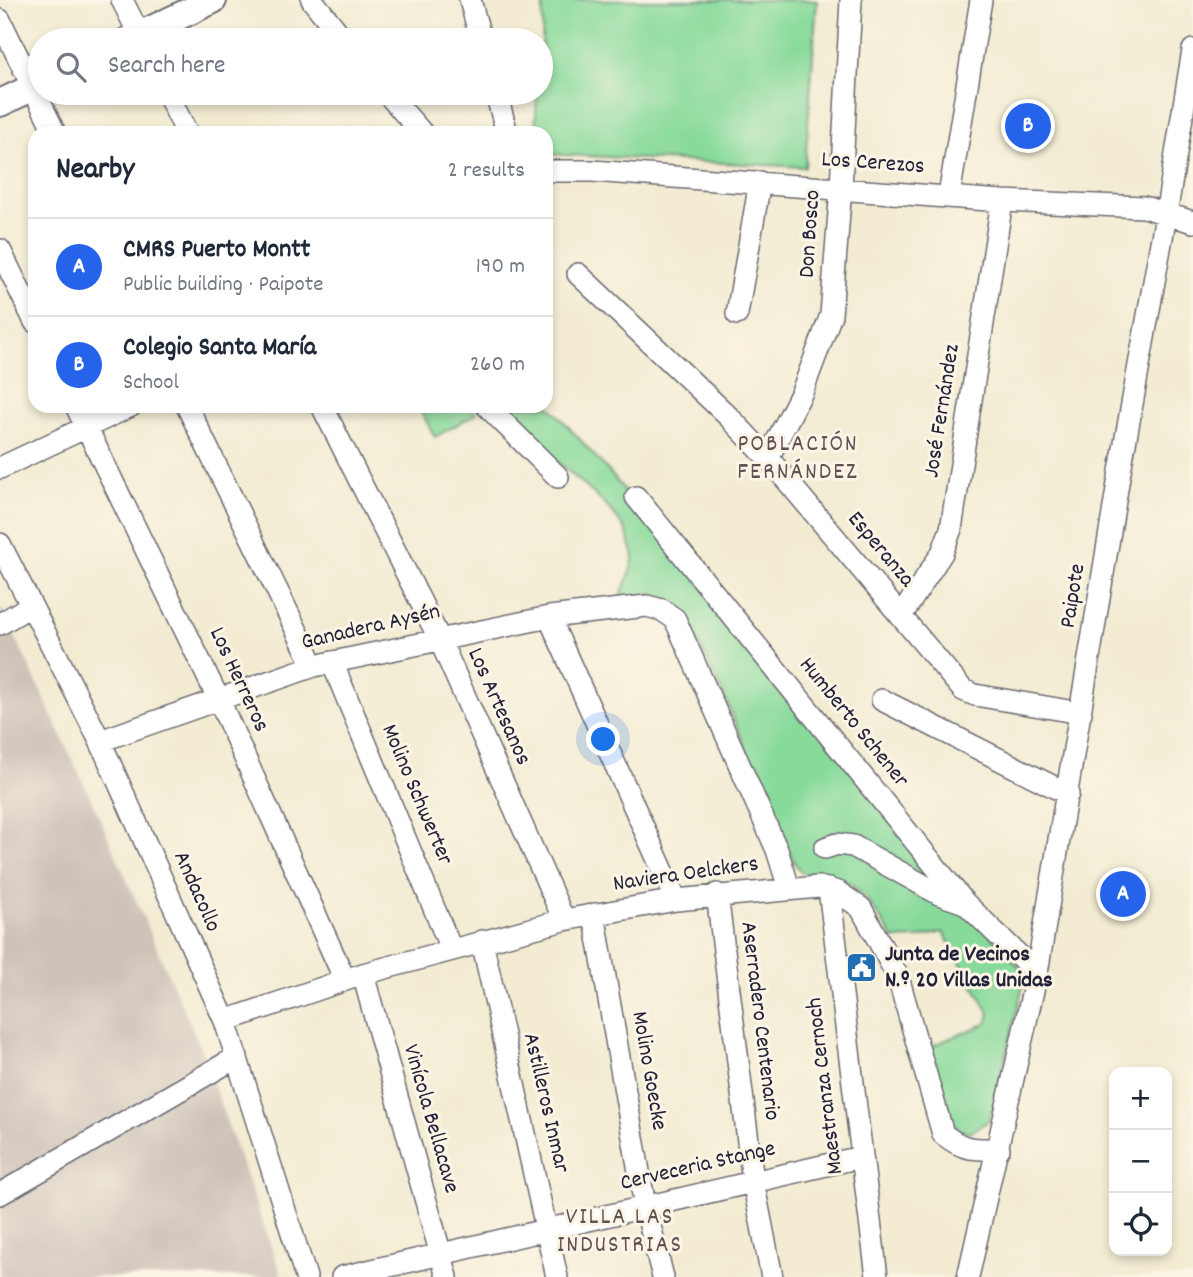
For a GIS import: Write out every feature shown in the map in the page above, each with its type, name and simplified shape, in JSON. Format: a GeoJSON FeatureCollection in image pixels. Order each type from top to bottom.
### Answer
{"type":"FeatureCollection","features":[{"type":"Feature","properties":{"kind":"main road"},"geometry":{"type":"LineString","coordinates":[[158,28],[213,0]]}},
{"type":"Feature","properties":{"kind":"main road"},"geometry":{"type":"LineString","coordinates":[[0,103],[28,89]]}},
{"type":"Feature","properties":{"kind":"street"},"geometry":{"type":"LineString","coordinates":[[122,0],[133,28]]}},
{"type":"Feature","properties":{"kind":"street"},"geometry":{"type":"LineString","coordinates":[[312,0],[334,28]]}},
{"type":"Feature","properties":{"kind":"street"},"geometry":{"type":"LineString","coordinates":[[470,0],[478,28]]}},
{"type":"Feature","properties":{"kind":"street","name":"Don Bosco"},"geometry":{"type":"LineString","coordinates":[[768,458],[802,392],[833,305],[851,0]]}},
{"type":"Feature","properties":{"kind":"street"},"geometry":{"type":"LineString","coordinates":[[949,196],[981,0]]}},
{"type":"Feature","properties":{"kind":"street"},"geometry":{"type":"LineString","coordinates":[[0,20],[28,71]]}},
{"type":"Feature","properties":{"kind":"street","name":"Paipote"},"geometry":{"type":"LineString","coordinates":[[968,1277],[1038,973],[1120,471],[1193,50]]}},
{"type":"Feature","properties":{"kind":"street"},"geometry":{"type":"LineString","coordinates":[[44,105],[52,126]]}},
{"type":"Feature","properties":{"kind":"street"},"geometry":{"type":"LineString","coordinates":[[173,105],[184,126]]}},
{"type":"Feature","properties":{"kind":"street"},"geometry":{"type":"LineString","coordinates":[[398,105],[416,126]]}},
{"type":"Feature","properties":{"kind":"street"},"geometry":{"type":"LineString","coordinates":[[499,105],[505,126]]}},
{"type":"Feature","properties":{"kind":"street","name":"Los Cerezos"},"geometry":{"type":"LineString","coordinates":[[553,171],[592,171],[841,187],[1002,201],[1144,207],[1193,222]]}},
{"type":"Feature","properties":{"kind":"street"},"geometry":{"type":"LineString","coordinates":[[737,314],[760,182]]}},
{"type":"Feature","properties":{"kind":"street","name":"José Fernández"},"geometry":{"type":"LineString","coordinates":[[901,616],[942,553],[951,529],[1002,201]]}},
{"type":"Feature","properties":{"kind":"street"},"geometry":{"type":"LineString","coordinates":[[0,250],[28,308]]}},
{"type":"Feature","properties":{"kind":"street","name":"Esperanza"},"geometry":{"type":"LineString","coordinates":[[578,274],[729,417],[768,458],[963,690],[975,695],[1081,713]]}},
{"type":"Feature","properties":{"kind":"street","name":"Los Herreros"},"geometry":{"type":"LineString","coordinates":[[79,413],[354,977]]}},
{"type":"Feature","properties":{"kind":"street"},"geometry":{"type":"LineString","coordinates":[[0,468],[116,413]]}},
{"type":"Feature","properties":{"kind":"street","name":"Molino Schwerter"},"geometry":{"type":"LineString","coordinates":[[191,413],[323,664],[451,949]]}},
{"type":"Feature","properties":{"kind":"street","name":"Los Artesanos"},"geometry":{"type":"LineString","coordinates":[[326,413],[439,638],[564,920]]}},
{"type":"Feature","properties":{"kind":"street"},"geometry":{"type":"LineString","coordinates":[[494,413],[558,477]]}},
{"type":"Feature","properties":{"kind":"street","name":"Humberto Schener"},"geometry":{"type":"LineString","coordinates":[[636,497],[965,903],[1038,973]]}},
{"type":"Feature","properties":{"kind":"street","name":"Andacollo"},"geometry":{"type":"LineString","coordinates":[[0,544],[100,741],[225,1021],[306,1277]]}},
{"type":"Feature","properties":{"kind":"street"},"geometry":{"type":"LineString","coordinates":[[0,624],[30,606]]}},
{"type":"Feature","properties":{"kind":"street","name":"Ganadera Aysén"},"geometry":{"type":"LineString","coordinates":[[100,741],[218,698],[323,664],[549,617],[647,606],[662,610],[675,619],[777,850],[789,888]]}},
{"type":"Feature","properties":{"kind":"street"},"geometry":{"type":"LineString","coordinates":[[549,617],[676,900]]}},
{"type":"Feature","properties":{"kind":"street"},"geometry":{"type":"LineString","coordinates":[[882,700],[1068,794]]}},
{"type":"Feature","properties":{"kind":"street"},"geometry":{"type":"LineString","coordinates":[[825,848],[837,845],[853,846],[923,886],[965,903]]}},
{"type":"Feature","properties":{"kind":"street","name":"Naviera Oelckers"},"geometry":{"type":"LineString","coordinates":[[225,1021],[354,977],[564,920],[717,894],[810,886],[829,889],[846,896],[861,908],[898,977],[943,1134],[967,1149],[999,1149]]}},
{"type":"Feature","properties":{"kind":"street","name":"Maestranza Cernoch"},"geometry":{"type":"LineString","coordinates":[[829,889],[877,1277]]}},
{"type":"Feature","properties":{"kind":"street","name":"Aserradero Centenario"},"geometry":{"type":"LineString","coordinates":[[717,894],[752,1181],[772,1277]]}},
{"type":"Feature","properties":{"kind":"street","name":"Molino Goecke"},"geometry":{"type":"LineString","coordinates":[[594,914],[645,1206],[663,1277]]}},
{"type":"Feature","properties":{"kind":"street","name":"Astilleros Inmar"},"geometry":{"type":"LineString","coordinates":[[482,941],[557,1277]]}},
{"type":"Feature","properties":{"kind":"street","name":"Vinícola Bellacave"},"geometry":{"type":"LineString","coordinates":[[354,977],[447,1277]]}},
{"type":"Feature","properties":{"kind":"street"},"geometry":{"type":"LineString","coordinates":[[0,1194],[237,1057]]}},
{"type":"Feature","properties":{"kind":"street","name":"Cerveceria Stange"},"geometry":{"type":"LineString","coordinates":[[342,1277],[861,1157]]}},
{"type":"Feature","properties":{"kind":"shaded area"},"geometry":{"type":"Polygon","coordinates":[[[2,608],[96,810],[199,1044],[282,1277],[0,1277],[2,608]]]}},
{"type":"Feature","properties":{"kind":"green space"},"geometry":{"type":"Polygon","coordinates":[[[543,0],[817,0],[805,167],[553,154],[553,126],[535,126],[536,105],[553,105],[553,28],[542,28],[543,0]]]}},
{"type":"Feature","properties":{"kind":"green space"},"geometry":{"type":"Polygon","coordinates":[[[553,410],[611,474],[945,887],[1026,974],[992,1110],[988,1121],[971,1132],[960,1130],[953,1123],[931,1046],[987,1023],[990,1014],[943,932],[918,938],[894,939],[867,900],[848,883],[835,877],[802,873],[794,862],[721,689],[681,607],[653,594],[620,597],[634,556],[626,531],[596,496],[504,413],[553,413],[553,410]]]}},
{"type":"Feature","properties":{"kind":"green space"},"geometry":{"type":"Polygon","coordinates":[[[422,413],[476,414],[435,437],[422,413]]]}},
{"type":"Feature","properties":{"kind":"place","name":"Colegio Santa María"},"geometry":{"type":"Point","coordinates":[1028,126]}},
{"type":"Feature","properties":{"kind":"place","name":"CMRS Puerto Montt"},"geometry":{"type":"Point","coordinates":[1123,894]}},
{"type":"Feature","properties":{"kind":"place","name":"Junta de Vecinos N.º 20 Villas Unidas"},"geometry":{"type":"Point","coordinates":[862,968]}},
{"type":"Feature","properties":{"kind":"district","name":"POBLACIÓN FERNÁNDEZ"},"geometry":{"type":"Point","coordinates":[798,459]}},
{"type":"Feature","properties":{"kind":"district","name":"VILLA LAS INDUSTRIAS"},"geometry":{"type":"Point","coordinates":[620,1232]}}]}
